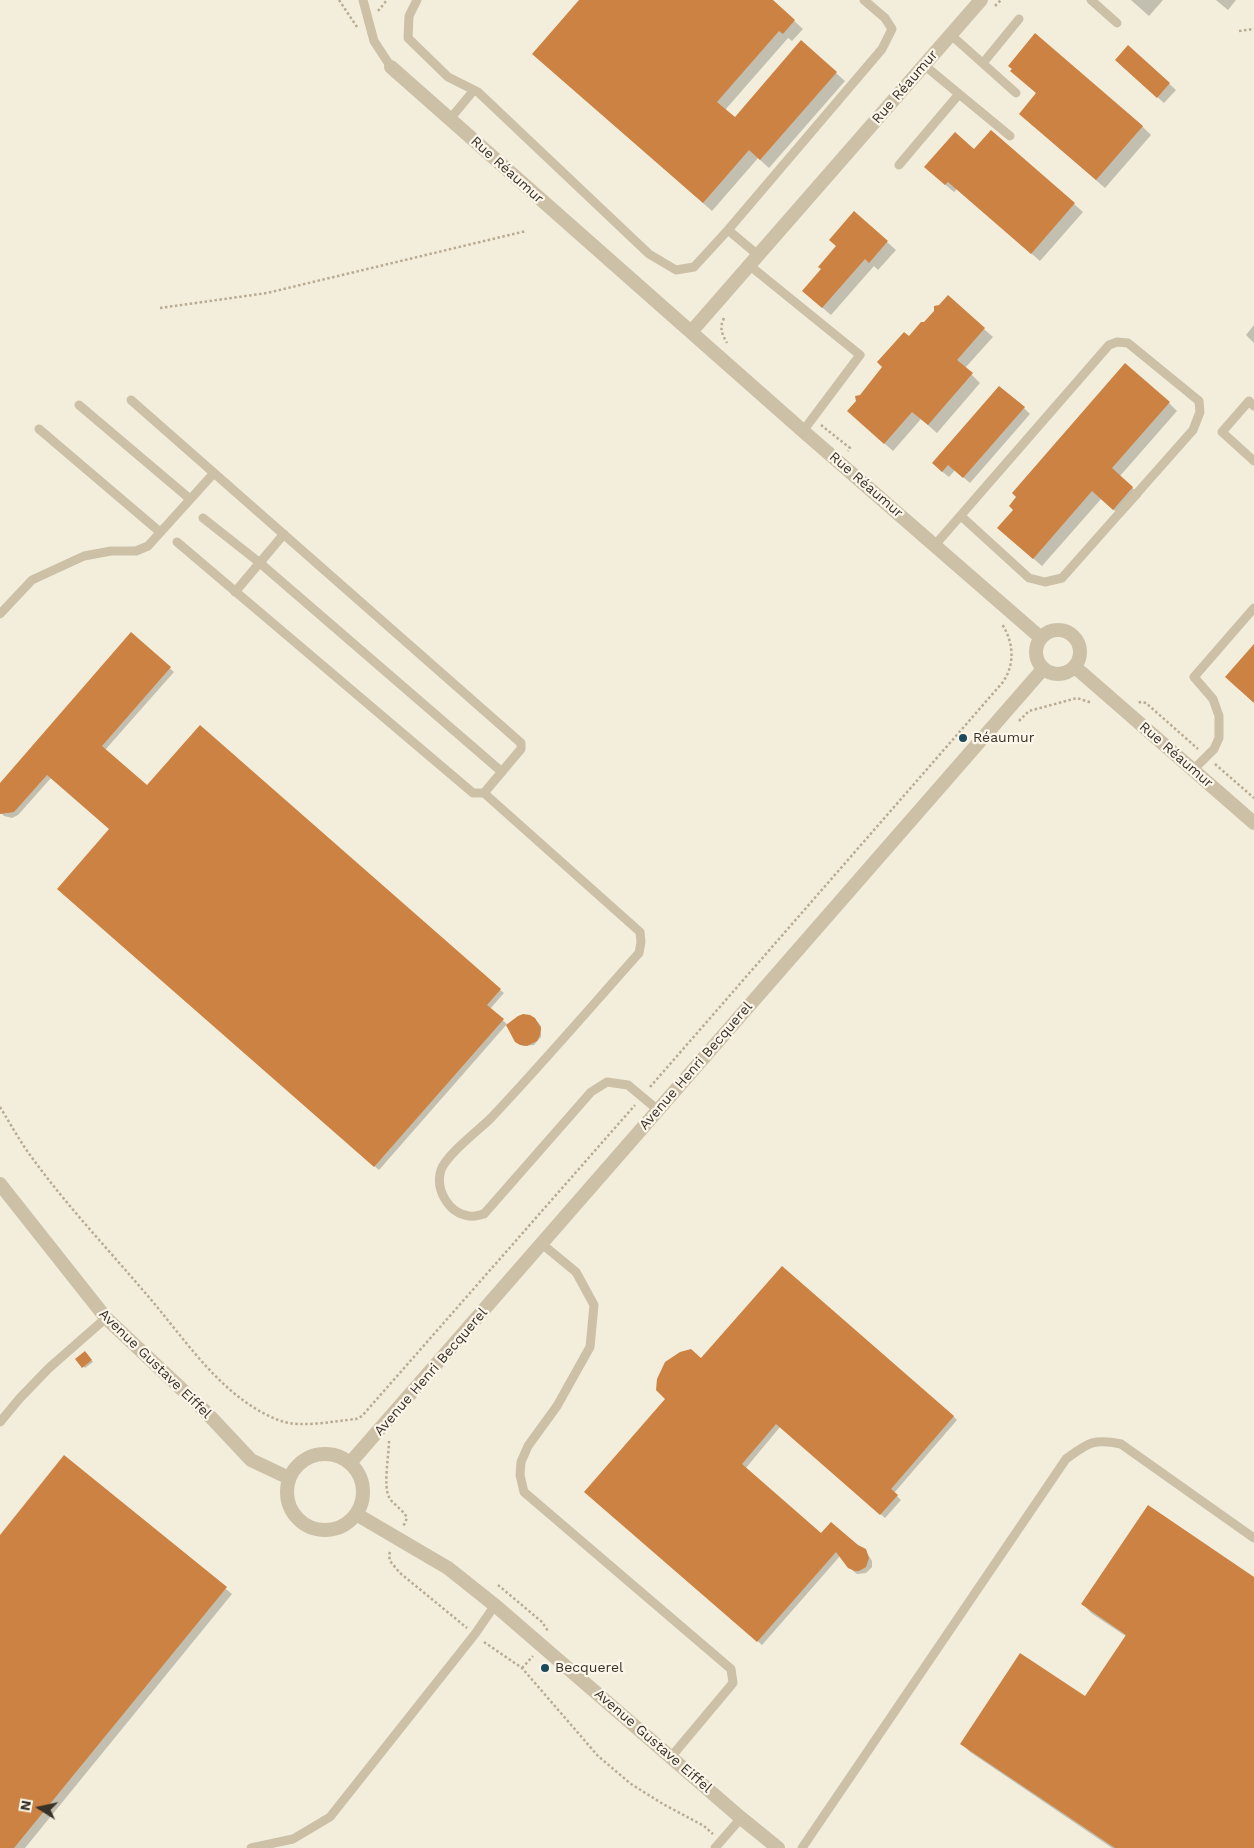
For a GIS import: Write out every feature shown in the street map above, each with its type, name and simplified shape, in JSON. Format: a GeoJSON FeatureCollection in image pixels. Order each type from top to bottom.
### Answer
{"type":"FeatureCollection","features":[{"type":"Feature","properties":{"kind":"street","name":"Rue Réaumur"},"geometry":{"type":"LineString","coordinates":[[691,332],[981,0]]}},
{"type":"Feature","properties":{"kind":"street","name":"Rue Réaumur"},"geometry":{"type":"LineString","coordinates":[[391,67],[1041,638]]}},
{"type":"Feature","properties":{"kind":"street"},"geometry":{"type":"LineString","coordinates":[[1053,630],[1073,635],[1077,641],[1080,654],[1075,667],[1063,674],[1055,675],[1042,669],[1036,657],[1041,638],[1053,630]]}},
{"type":"Feature","properties":{"kind":"street","name":"Rue Réaumur"},"geometry":{"type":"LineString","coordinates":[[1075,667],[1254,823]]}},
{"type":"Feature","properties":{"kind":"street","name":"Avenue Henri Becquerel"},"geometry":{"type":"LineString","coordinates":[[350,1463],[1042,669]]}},
{"type":"Feature","properties":{"kind":"street","name":"Avenue Gustave Eiffel"},"geometry":{"type":"LineString","coordinates":[[0,1184],[106,1318],[205,1411],[250,1460],[289,1478]]}},
{"type":"Feature","properties":{"kind":"street"},"geometry":{"type":"LineString","coordinates":[[328,1454],[340,1457],[350,1463],[362,1482],[363,1493],[361,1504],[356,1514],[348,1522],[337,1528],[325,1530],[313,1528],[293,1514],[288,1502],[287,1490],[289,1478],[295,1468],[316,1455],[328,1454]]}},
{"type":"Feature","properties":{"kind":"street","name":"Avenue Gustave Eiffel"},"geometry":{"type":"LineString","coordinates":[[356,1514],[448,1568],[495,1605],[778,1848]]}},
{"type":"Feature","properties":{"kind":"lane"},"geometry":{"type":"LineString","coordinates":[[363,0],[374,41],[391,67]]}},
{"type":"Feature","properties":{"kind":"lane"},"geometry":{"type":"LineString","coordinates":[[417,0],[408,16],[408,38],[448,77],[478,92],[650,254],[676,270],[694,267],[728,230],[882,49],[892,29],[885,18],[864,0]]}},
{"type":"Feature","properties":{"kind":"lane"},"geometry":{"type":"LineString","coordinates":[[1091,0],[1117,23]]}},
{"type":"Feature","properties":{"kind":"lane"},"geometry":{"type":"LineString","coordinates":[[983,63],[1019,19]]}},
{"type":"Feature","properties":{"kind":"lane"},"geometry":{"type":"LineString","coordinates":[[951,34],[1016,92]]}},
{"type":"Feature","properties":{"kind":"lane"},"geometry":{"type":"LineString","coordinates":[[924,65],[1010,136]]}},
{"type":"Feature","properties":{"kind":"lane"},"geometry":{"type":"LineString","coordinates":[[450,119],[474,90]]}},
{"type":"Feature","properties":{"kind":"lane"},"geometry":{"type":"LineString","coordinates":[[899,166],[959,94]]}},
{"type":"Feature","properties":{"kind":"lane"},"geometry":{"type":"LineString","coordinates":[[728,230],[753,260],[860,355],[803,430]]}},
{"type":"Feature","properties":{"kind":"lane"},"geometry":{"type":"LineString","coordinates":[[935,545],[1109,345],[1116,342],[1128,343],[1199,401],[1200,412],[1193,430],[1062,578],[1046,582],[1029,578],[961,516]]}},
{"type":"Feature","properties":{"kind":"lane"},"geometry":{"type":"LineString","coordinates":[[131,400],[521,743],[521,749],[484,793]]}},
{"type":"Feature","properties":{"kind":"lane"},"geometry":{"type":"LineString","coordinates":[[1254,406],[1249,401],[1222,432],[1254,461]]}},
{"type":"Feature","properties":{"kind":"lane"},"geometry":{"type":"LineString","coordinates":[[79,405],[190,499]]}},
{"type":"Feature","properties":{"kind":"lane"},"geometry":{"type":"LineString","coordinates":[[39,429],[160,532]]}},
{"type":"Feature","properties":{"kind":"lane"},"geometry":{"type":"LineString","coordinates":[[0,614],[32,580],[84,556],[111,551],[136,551],[148,546],[214,473]]}},
{"type":"Feature","properties":{"kind":"lane"},"geometry":{"type":"LineString","coordinates":[[203,518],[260,563],[502,772]]}},
{"type":"Feature","properties":{"kind":"lane"},"geometry":{"type":"LineString","coordinates":[[235,592],[284,534]]}},
{"type":"Feature","properties":{"kind":"lane"},"geometry":{"type":"LineString","coordinates":[[177,542],[473,793],[484,793],[640,932],[639,953],[490,1119],[441,1168],[440,1193],[448,1205],[459,1213],[470,1216],[484,1214],[591,1092],[607,1082],[628,1085],[658,1110]]}},
{"type":"Feature","properties":{"kind":"lane"},"geometry":{"type":"LineString","coordinates":[[1193,770],[1208,758],[1214,749],[1219,738],[1220,716],[1213,699],[1194,676],[1254,608]]}},
{"type":"Feature","properties":{"kind":"lane"},"geometry":{"type":"LineString","coordinates":[[542,1244],[576,1272],[594,1305],[590,1347],[557,1406],[528,1446],[521,1462],[520,1475],[524,1492],[731,1669],[733,1684],[671,1757]]}},
{"type":"Feature","properties":{"kind":"lane"},"geometry":{"type":"LineString","coordinates":[[0,1422],[49,1368],[106,1318]]}},
{"type":"Feature","properties":{"kind":"lane"},"geometry":{"type":"LineString","coordinates":[[802,1848],[1066,1460],[1086,1444],[1104,1440],[1121,1444],[1254,1538]]}},
{"type":"Feature","properties":{"kind":"lane"},"geometry":{"type":"LineString","coordinates":[[251,1848],[294,1843],[330,1817],[475,1634],[495,1605]]}},
{"type":"Feature","properties":{"kind":"lane"},"geometry":{"type":"LineString","coordinates":[[718,1845],[741,1818]]}},
{"type":"Feature","properties":{"kind":"path"},"geometry":{"type":"LineString","coordinates":[[339,0],[356,26],[374,41]]}},
{"type":"Feature","properties":{"kind":"path"},"geometry":{"type":"LineString","coordinates":[[1239,31],[1254,29]]}},
{"type":"Feature","properties":{"kind":"path"},"geometry":{"type":"LineString","coordinates":[[160,308],[267,294],[526,231]]}},
{"type":"Feature","properties":{"kind":"path"},"geometry":{"type":"LineString","coordinates":[[1016,724],[1029,711],[1077,698],[1090,701],[1096,706]]}},
{"type":"Feature","properties":{"kind":"path"},"geometry":{"type":"LineString","coordinates":[[1129,714],[1140,702],[1146,703],[1254,798]]}},
{"type":"Feature","properties":{"kind":"path"},"geometry":{"type":"LineString","coordinates":[[0,1107],[29,1155],[93,1234],[208,1368],[235,1395],[262,1413],[283,1422],[300,1424],[356,1419],[362,1416],[643,1096],[980,708],[996,722]]}},
{"type":"Feature","properties":{"kind":"path"},"geometry":{"type":"LineString","coordinates":[[362,1416],[380,1430],[389,1441],[386,1490],[389,1498],[406,1514],[407,1518],[388,1555],[390,1561],[400,1573],[475,1634],[522,1668],[598,1756],[632,1784],[663,1804],[704,1826],[718,1845]]}},
{"type":"Feature","properties":{"kind":"building"},"geometry":{"type":"Polygon","coordinates":[[[579,0],[773,0],[795,20],[783,34],[779,31],[717,102],[735,117],[801,40],[837,72],[760,160],[749,150],[703,203],[532,54],[579,0]]]}},
{"type":"Feature","properties":{"kind":"building"},"geometry":{"type":"Polygon","coordinates":[[[1035,33],[1143,126],[1096,180],[1019,114],[1036,93],[1010,71],[1012,69],[1008,66],[1035,33]]]}},
{"type":"Feature","properties":{"kind":"building"},"geometry":{"type":"Polygon","coordinates":[[[1128,45],[1170,83],[1157,98],[1115,60],[1128,45]]]}},
{"type":"Feature","properties":{"kind":"building"},"geometry":{"type":"Polygon","coordinates":[[[991,130],[1075,203],[1031,254],[948,182],[945,185],[924,167],[955,132],[974,149],[991,130]]]}},
{"type":"Feature","properties":{"kind":"building"},"geometry":{"type":"Polygon","coordinates":[[[854,211],[888,241],[869,263],[865,259],[822,308],[802,291],[821,269],[818,267],[836,246],[829,240],[854,211]]]}},
{"type":"Feature","properties":{"kind":"building"},"geometry":{"type":"Polygon","coordinates":[[[948,295],[985,328],[957,360],[973,373],[928,425],[912,412],[884,444],[847,411],[856,401],[855,396],[860,395],[882,367],[877,362],[904,332],[909,336],[934,311],[934,306],[939,305],[948,295]]]}},
{"type":"Feature","properties":{"kind":"building"},"geometry":{"type":"Polygon","coordinates":[[[1125,363],[1170,402],[1112,468],[1133,487],[1113,510],[1092,491],[1033,559],[997,528],[1013,510],[1009,506],[1016,497],[1012,493],[1125,363]]]}},
{"type":"Feature","properties":{"kind":"building"},"geometry":{"type":"Polygon","coordinates":[[[999,386],[1025,407],[963,478],[948,465],[942,472],[932,463],[999,386]]]}},
{"type":"Feature","properties":{"kind":"building"},"geometry":{"type":"Polygon","coordinates":[[[131,632],[171,667],[102,746],[147,785],[200,725],[501,989],[487,1005],[504,1019],[374,1167],[57,889],[109,829],[47,775],[14,812],[0,814],[0,783],[131,632]]]}},
{"type":"Feature","properties":{"kind":"building"},"geometry":{"type":"Polygon","coordinates":[[[1254,644],[1254,703],[1225,677],[1254,644]]]}},
{"type":"Feature","properties":{"kind":"building"},"geometry":{"type":"Polygon","coordinates":[[[523,1014],[535,1018],[541,1028],[537,1041],[527,1046],[515,1042],[506,1025],[523,1014]]]}},
{"type":"Feature","properties":{"kind":"building"},"geometry":{"type":"Polygon","coordinates":[[[782,1266],[954,1416],[891,1489],[898,1495],[880,1515],[776,1424],[742,1464],[821,1533],[831,1522],[858,1545],[866,1549],[869,1558],[866,1567],[855,1571],[848,1568],[836,1552],[757,1642],[584,1492],[665,1399],[656,1390],[657,1379],[665,1362],[680,1352],[691,1349],[701,1358],[782,1266]]]}},
{"type":"Feature","properties":{"kind":"building"},"geometry":{"type":"Polygon","coordinates":[[[85,1351],[92,1360],[82,1368],[75,1359],[85,1351]]]}},
{"type":"Feature","properties":{"kind":"building"},"geometry":{"type":"Polygon","coordinates":[[[64,1455],[227,1587],[14,1848],[0,1848],[0,1535],[64,1455]]]}},
{"type":"Feature","properties":{"kind":"building"},"geometry":{"type":"Polygon","coordinates":[[[1148,1505],[1254,1577],[1254,1848],[1115,1848],[960,1744],[1020,1653],[1085,1696],[1126,1635],[1081,1604],[1148,1505]]]}},
{"type":"Feature","properties":{"kind":"place","name":"Réaumur"},"geometry":{"type":"Point","coordinates":[963,738]}},
{"type":"Feature","properties":{"kind":"place","name":"Becquerel"},"geometry":{"type":"Point","coordinates":[545,1668]}}]}
